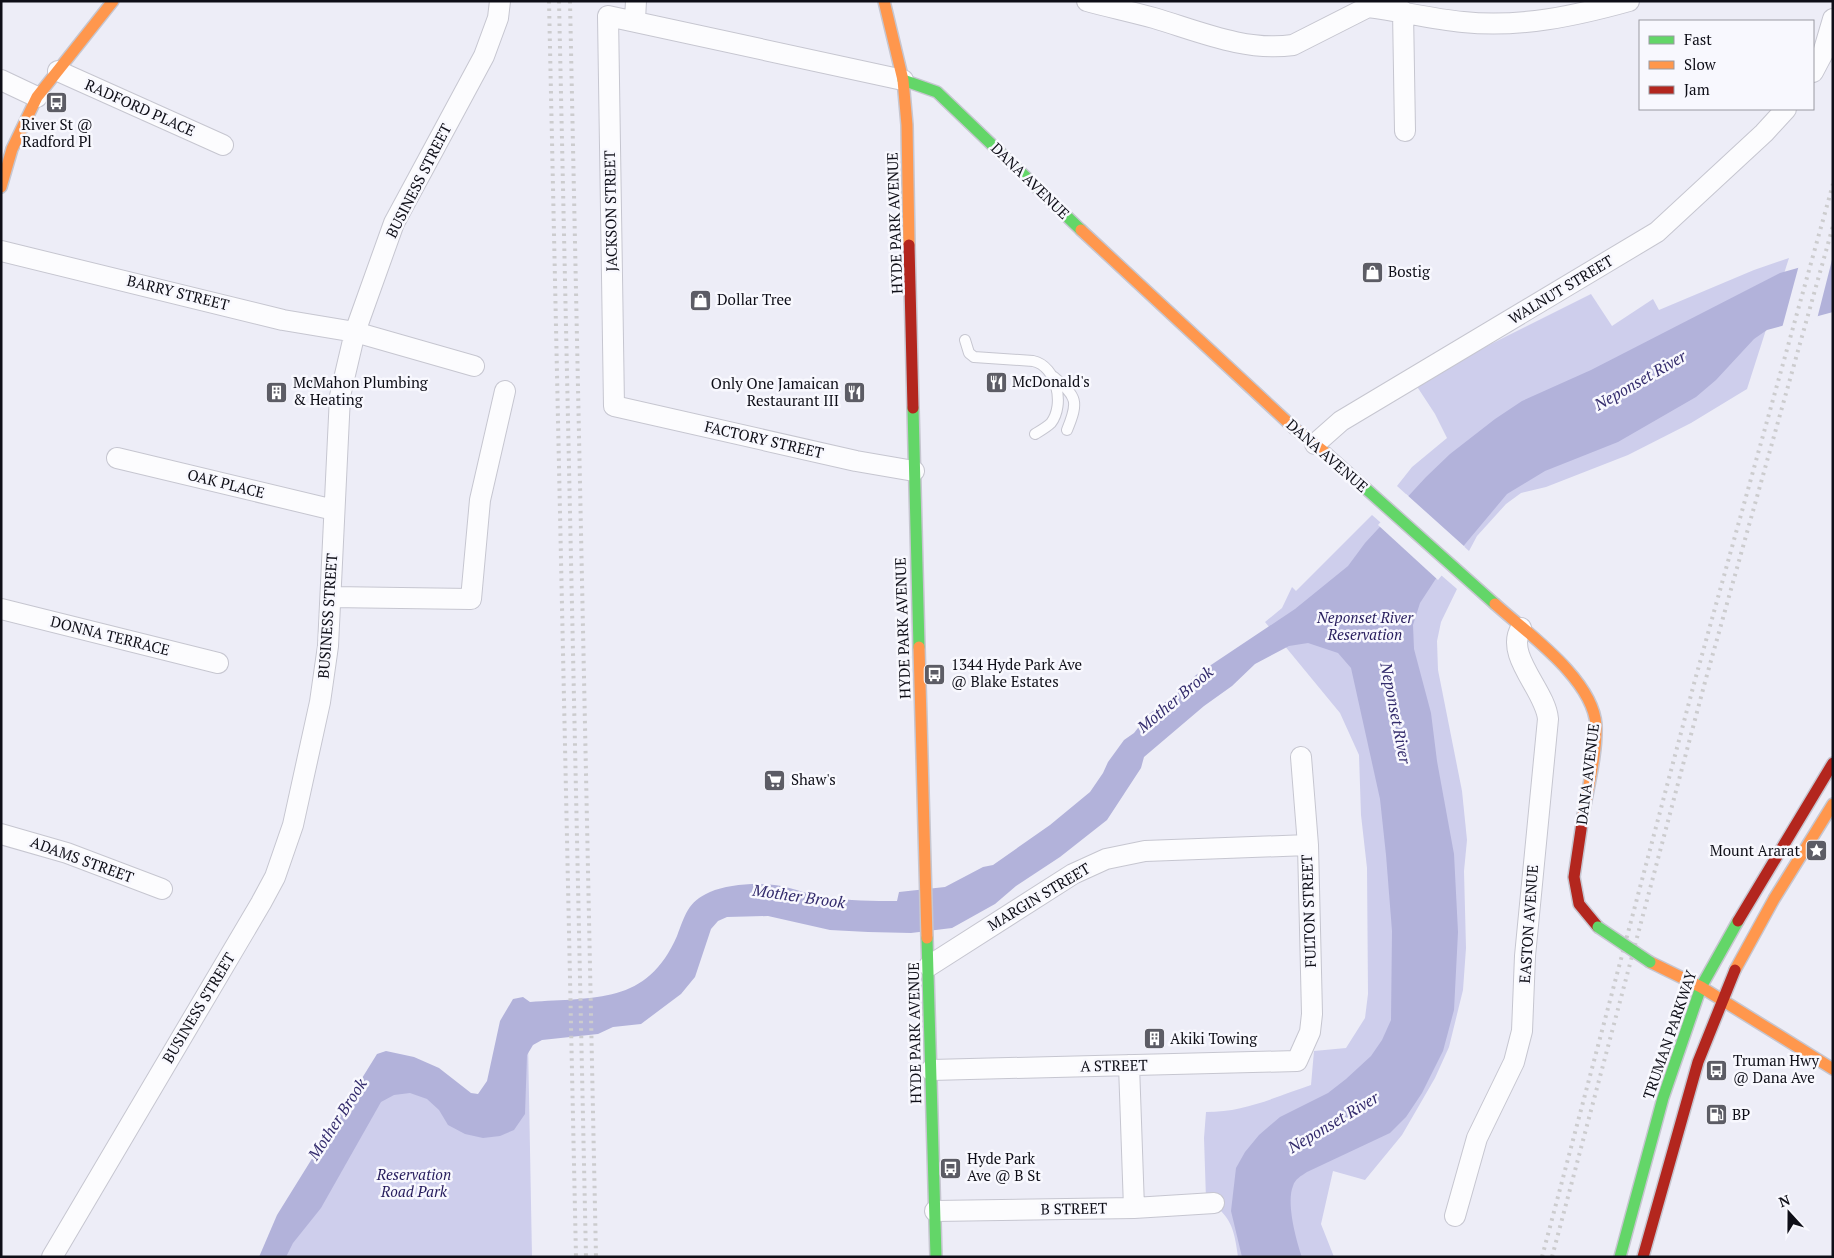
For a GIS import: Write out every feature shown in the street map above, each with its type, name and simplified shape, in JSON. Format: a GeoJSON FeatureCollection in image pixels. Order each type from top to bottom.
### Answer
{"type":"FeatureCollection","features":[{"type":"Feature","properties":{"kind":"main road"},"geometry":{"type":"LineString","coordinates":[[1,187],[12,148],[37,97],[113,1]]}},
{"type":"Feature","properties":{"kind":"main road","name":"HYDE PARK AVENUE"},"geometry":{"type":"LineString","coordinates":[[884,1],[903,80],[907,125],[916,619],[922,724],[936,1257]]}},
{"type":"Feature","properties":{"kind":"main road","name":"DANA AVENUE"},"geometry":{"type":"LineString","coordinates":[[903,80],[937,92],[1098,246],[1294,428],[1376,498],[1578,680],[1589,696],[1595,714],[1595,744],[1574,877],[1579,904],[1598,927],[1650,962],[1701,987],[1833,1069]]}},
{"type":"Feature","properties":{"kind":"main road","name":"TRUMAN PARKWAY"},"geometry":{"type":"LineString","coordinates":[[1620,1257],[1663,1098],[1701,987],[1755,890],[1833,763]]}},
{"type":"Feature","properties":{"kind":"main road"},"geometry":{"type":"LineString","coordinates":[[1643,1257],[1686,1102],[1721,1000],[1764,916],[1833,804]]}},
{"type":"Feature","properties":{"kind":"street","name":"BUSINESS STREET"},"geometry":{"type":"LineString","coordinates":[[52,1257],[274,877],[293,826],[320,702],[328,646],[340,396],[354,332],[394,223],[484,56],[498,18],[500,1]]}},
{"type":"Feature","properties":{"kind":"street"},"geometry":{"type":"LineString","coordinates":[[1087,1],[1154,18],[1217,39],[1280,47],[1293,45],[1367,4],[1464,22],[1516,23],[1572,17],[1629,1]]}},
{"type":"Feature","properties":{"kind":"street","name":"DANA AVENUE"},"geometry":{"type":"LineString","coordinates":[[608,16],[635,11],[903,80]]}},
{"type":"Feature","properties":{"kind":"street"},"geometry":{"type":"LineString","coordinates":[[1403,11],[1405,131]]}},
{"type":"Feature","properties":{"kind":"street","name":"JACKSON STREET"},"geometry":{"type":"LineString","coordinates":[[608,16],[614,406]]}},
{"type":"Feature","properties":{"kind":"street"},"geometry":{"type":"LineString","coordinates":[[1814,70],[1823,53],[1833,19]]}},
{"type":"Feature","properties":{"kind":"street","name":"RADFORD PLACE"},"geometry":{"type":"LineString","coordinates":[[58,71],[223,145]]}},
{"type":"Feature","properties":{"kind":"street"},"geometry":{"type":"LineString","coordinates":[[1,80],[37,97]]}},
{"type":"Feature","properties":{"kind":"street","name":"WALNUT STREET"},"geometry":{"type":"LineString","coordinates":[[1315,444],[1341,421],[1657,232],[1764,133],[1785,110]]}},
{"type":"Feature","properties":{"kind":"street","name":"BARRY STREET"},"geometry":{"type":"LineString","coordinates":[[1,251],[283,320],[354,332],[474,366]]}},
{"type":"Feature","properties":{"kind":"street"},"geometry":{"type":"LineString","coordinates":[[331,597],[470,599],[480,500],[505,391]]}},
{"type":"Feature","properties":{"kind":"street","name":"FACTORY STREET"},"geometry":{"type":"LineString","coordinates":[[614,406],[856,461],[914,470]]}},
{"type":"Feature","properties":{"kind":"street","name":"OAK PLACE"},"geometry":{"type":"LineString","coordinates":[[118,458],[334,510]]}},
{"type":"Feature","properties":{"kind":"street","name":"DONNA TERRACE"},"geometry":{"type":"LineString","coordinates":[[1,609],[218,663]]}},
{"type":"Feature","properties":{"kind":"street","name":"EASTON AVENUE"},"geometry":{"type":"LineString","coordinates":[[1455,1216],[1477,1138],[1514,1062],[1522,1031],[1525,956],[1548,719],[1545,705],[1527,673],[1519,653],[1516,639],[1521,628]]}},
{"type":"Feature","properties":{"kind":"street","name":"FULTON STREET"},"geometry":{"type":"LineString","coordinates":[[1297,1061],[1310,1032],[1312,1014],[1308,845],[1301,757]]}},
{"type":"Feature","properties":{"kind":"street","name":"ADAMS STREET"},"geometry":{"type":"LineString","coordinates":[[1,834],[67,853],[162,889]]}},
{"type":"Feature","properties":{"kind":"street","name":"MARGIN STREET"},"geometry":{"type":"LineString","coordinates":[[928,966],[1073,874],[1106,858],[1145,850],[1308,845]]}},
{"type":"Feature","properties":{"kind":"street","name":"A STREET"},"geometry":{"type":"LineString","coordinates":[[930,1070],[1297,1061]]}},
{"type":"Feature","properties":{"kind":"street"},"geometry":{"type":"LineString","coordinates":[[1129,1065],[1134,1208]]}},
{"type":"Feature","properties":{"kind":"street","name":"B STREET"},"geometry":{"type":"LineString","coordinates":[[935,1211],[1134,1208],[1214,1203]]}},
{"type":"Feature","properties":{"kind":"lane"},"geometry":{"type":"LineString","coordinates":[[965,340],[969,353],[974,357],[1040,362],[1048,368],[1054,377],[1074,397],[1076,405],[1067,430]]}},
{"type":"Feature","properties":{"kind":"lane"},"geometry":{"type":"LineString","coordinates":[[1035,434],[1051,423],[1054,416],[1056,387],[1054,377]]}},
{"type":"Feature","properties":{"kind":"green space"},"geometry":{"type":"Polygon","coordinates":[[[1789,258],[1747,389],[1691,423],[1628,455],[1546,487],[1521,493],[1506,504],[1477,536],[1469,551],[1397,486],[1412,467],[1447,438],[1435,414],[1416,385],[1447,366],[1591,294],[1612,326],[1653,299],[1659,310],[1754,270],[1789,258]]]}},
{"type":"Feature","properties":{"kind":"green space","name":"Neponset River Reservation"},"geometry":{"type":"Polygon","coordinates":[[[1372,515],[1457,589],[1441,622],[1437,641],[1438,670],[1462,791],[1467,840],[1464,871],[1466,948],[1463,990],[1449,1047],[1435,1078],[1402,1135],[1365,1180],[1333,1171],[1321,1224],[1334,1257],[1238,1257],[1230,1223],[1221,1211],[1206,1199],[1204,1138],[1206,1112],[1247,1107],[1311,1085],[1314,1051],[1346,1048],[1365,1018],[1368,994],[1367,868],[1361,815],[1359,755],[1340,713],[1265,622],[1282,608],[1292,587],[1296,591],[1372,515]]]}},
{"type":"Feature","properties":{"kind":"green space","name":"Reservation Road Park"},"geometry":{"type":"Polygon","coordinates":[[[528,1042],[532,1257],[281,1257],[377,1100],[397,1087],[420,1088],[453,1123],[528,1042]]]}},
{"type":"Feature","properties":{"kind":"water"},"geometry":{"type":"Polygon","coordinates":[[[1833,258],[1833,312],[1767,330],[1754,339],[1716,380],[1696,397],[1618,442],[1545,471],[1507,494],[1435,580],[1420,603],[1413,625],[1414,649],[1431,713],[1437,761],[1454,854],[1458,932],[1454,1010],[1443,1051],[1422,1093],[1406,1117],[1390,1133],[1307,1172],[1295,1181],[1291,1193],[1291,1211],[1302,1257],[1242,1257],[1231,1211],[1236,1168],[1245,1152],[1259,1135],[1280,1117],[1328,1093],[1371,1056],[1382,1040],[1391,1020],[1392,931],[1380,799],[1351,668],[1338,653],[1308,643],[1289,646],[1255,664],[1232,686],[1204,706],[1144,757],[1141,768],[1107,820],[1060,857],[1016,886],[995,904],[952,928],[911,933],[868,932],[830,930],[768,916],[727,917],[718,921],[711,929],[695,977],[681,994],[641,1024],[613,1027],[598,1034],[542,1040],[533,1045],[527,1055],[525,1114],[514,1130],[500,1136],[483,1138],[465,1134],[448,1125],[439,1110],[427,1099],[410,1093],[394,1095],[381,1102],[321,1208],[293,1243],[286,1257],[259,1257],[277,1215],[377,1054],[386,1051],[414,1057],[439,1068],[471,1093],[478,1094],[487,1081],[500,1021],[513,999],[523,997],[530,1002],[597,997],[617,993],[634,986],[651,975],[665,958],[688,910],[696,900],[710,892],[745,884],[764,884],[834,898],[897,901],[899,892],[945,887],[983,867],[993,865],[1050,825],[1090,792],[1124,740],[1134,733],[1149,714],[1179,692],[1196,675],[1295,609],[1348,566],[1365,543],[1426,477],[1450,454],[1495,419],[1522,401],[1591,370],[1780,273],[1833,258]]]}},
{"type":"Feature","properties":{"kind":"pier"},"geometry":{"type":"Polygon","coordinates":[[[1833,256],[1817,319],[1782,328],[1799,265],[1833,256]]]}},
{"type":"Feature","properties":{"kind":"pier"},"geometry":{"type":"Polygon","coordinates":[[[1406,494],[1465,547],[1438,580],[1378,525],[1406,494]]]}},
{"type":"Feature","properties":{"kind":"railway"},"geometry":{"type":"LineString","coordinates":[[549,1],[576,1257]]}},
{"type":"Feature","properties":{"kind":"railway"},"geometry":{"type":"LineString","coordinates":[[559,1],[586,1257]]}},
{"type":"Feature","properties":{"kind":"railway"},"geometry":{"type":"LineString","coordinates":[[570,1],[596,1257]]}},
{"type":"Feature","properties":{"kind":"railway"},"geometry":{"type":"LineString","coordinates":[[1542,1257],[1695,680],[1833,184]]}},
{"type":"Feature","properties":{"kind":"railway"},"geometry":{"type":"LineString","coordinates":[[1552,1257],[1705,682],[1833,226]]}},
{"type":"Feature","properties":{"kind":"traffic: fast"},"geometry":{"type":"LineString","coordinates":[[903,80],[937,92],[1081,230]]}},
{"type":"Feature","properties":{"kind":"traffic: fast"},"geometry":{"type":"LineString","coordinates":[[913,408],[919,647]]}},
{"type":"Feature","properties":{"kind":"traffic: fast"},"geometry":{"type":"LineString","coordinates":[[1326,453],[1495,604]]}},
{"type":"Feature","properties":{"kind":"traffic: fast"},"geometry":{"type":"LineString","coordinates":[[1620,1257],[1663,1098],[1701,987],[1738,921]]}},
{"type":"Feature","properties":{"kind":"traffic: fast"},"geometry":{"type":"LineString","coordinates":[[1598,927],[1650,962]]}},
{"type":"Feature","properties":{"kind":"traffic: fast"},"geometry":{"type":"LineString","coordinates":[[927,938],[936,1257]]}},
{"type":"Feature","properties":{"kind":"traffic: slow"},"geometry":{"type":"LineString","coordinates":[[1,187],[12,149],[37,97],[113,1]]}},
{"type":"Feature","properties":{"kind":"traffic: slow"},"geometry":{"type":"LineString","coordinates":[[884,1],[903,80],[907,125],[909,245]]}},
{"type":"Feature","properties":{"kind":"traffic: slow"},"geometry":{"type":"LineString","coordinates":[[1081,230],[1295,429],[1326,453]]}},
{"type":"Feature","properties":{"kind":"traffic: slow"},"geometry":{"type":"LineString","coordinates":[[1495,604],[1540,643],[1571,674],[1592,708],[1596,725],[1596,736],[1592,771],[1583,816]]}},
{"type":"Feature","properties":{"kind":"traffic: slow"},"geometry":{"type":"LineString","coordinates":[[919,647],[927,938]]}},
{"type":"Feature","properties":{"kind":"traffic: slow"},"geometry":{"type":"LineString","coordinates":[[1735,970],[1774,899],[1833,804]]}},
{"type":"Feature","properties":{"kind":"traffic: slow"},"geometry":{"type":"LineString","coordinates":[[1650,962],[1701,987],[1833,1069]]}},
{"type":"Feature","properties":{"kind":"traffic: jam"},"geometry":{"type":"LineString","coordinates":[[909,245],[913,408]]}},
{"type":"Feature","properties":{"kind":"traffic: jam"},"geometry":{"type":"LineString","coordinates":[[1738,921],[1833,763]]}},
{"type":"Feature","properties":{"kind":"traffic: jam"},"geometry":{"type":"LineString","coordinates":[[1583,816],[1574,877],[1579,904],[1598,927]]}},
{"type":"Feature","properties":{"kind":"traffic: jam"},"geometry":{"type":"LineString","coordinates":[[1643,1257],[1698,1062],[1735,970]]}},
{"type":"Feature","properties":{"kind":"place","name":"River St @ Radford Pl"},"geometry":{"type":"Point","coordinates":[57,102]}},
{"type":"Feature","properties":{"kind":"place","name":"Bostig"},"geometry":{"type":"Point","coordinates":[1372,272]}},
{"type":"Feature","properties":{"kind":"place","name":"Dollar Tree"},"geometry":{"type":"Point","coordinates":[701,300]}},
{"type":"Feature","properties":{"kind":"place","name":"McDonald's"},"geometry":{"type":"Point","coordinates":[996,382]}},
{"type":"Feature","properties":{"kind":"place","name":"McMahon Plumbing & Heating"},"geometry":{"type":"Point","coordinates":[277,392]}},
{"type":"Feature","properties":{"kind":"place","name":"Only One Jamaican Restaurant III"},"geometry":{"type":"Point","coordinates":[855,393]}},
{"type":"Feature","properties":{"kind":"place","name":"1344 Hyde Park Ave @ Blake Estates"},"geometry":{"type":"Point","coordinates":[935,674]}},
{"type":"Feature","properties":{"kind":"place","name":"Shaw's"},"geometry":{"type":"Point","coordinates":[775,780]}},
{"type":"Feature","properties":{"kind":"place","name":"Mount Ararat"},"geometry":{"type":"Point","coordinates":[1816,851]}},
{"type":"Feature","properties":{"kind":"place","name":"Akiki Towing"},"geometry":{"type":"Point","coordinates":[1154,1039]}},
{"type":"Feature","properties":{"kind":"place","name":"Truman Hwy @ Dana Ave"},"geometry":{"type":"Point","coordinates":[1717,1070]}},
{"type":"Feature","properties":{"kind":"place","name":"BP"},"geometry":{"type":"Point","coordinates":[1716,1115]}},
{"type":"Feature","properties":{"kind":"place","name":"Hyde Park Ave @ B St"},"geometry":{"type":"Point","coordinates":[951,1168]}},
{"type":"Feature","properties":{"kind":"water label","name":"Neponset River"},"geometry":{"type":"Point","coordinates":[1640,380]}},
{"type":"Feature","properties":{"kind":"water label","name":"Mother Brook"},"geometry":{"type":"Point","coordinates":[1175,699]}},
{"type":"Feature","properties":{"kind":"water label","name":"Neponset River"},"geometry":{"type":"Point","coordinates":[1396,713]}},
{"type":"Feature","properties":{"kind":"water label","name":"Mother Brook"},"geometry":{"type":"Point","coordinates":[799,896]}},
{"type":"Feature","properties":{"kind":"water label","name":"Mother Brook"},"geometry":{"type":"Point","coordinates":[337,1119]}},
{"type":"Feature","properties":{"kind":"water label","name":"Neponset River"},"geometry":{"type":"Point","coordinates":[1333,1122]}}]}
